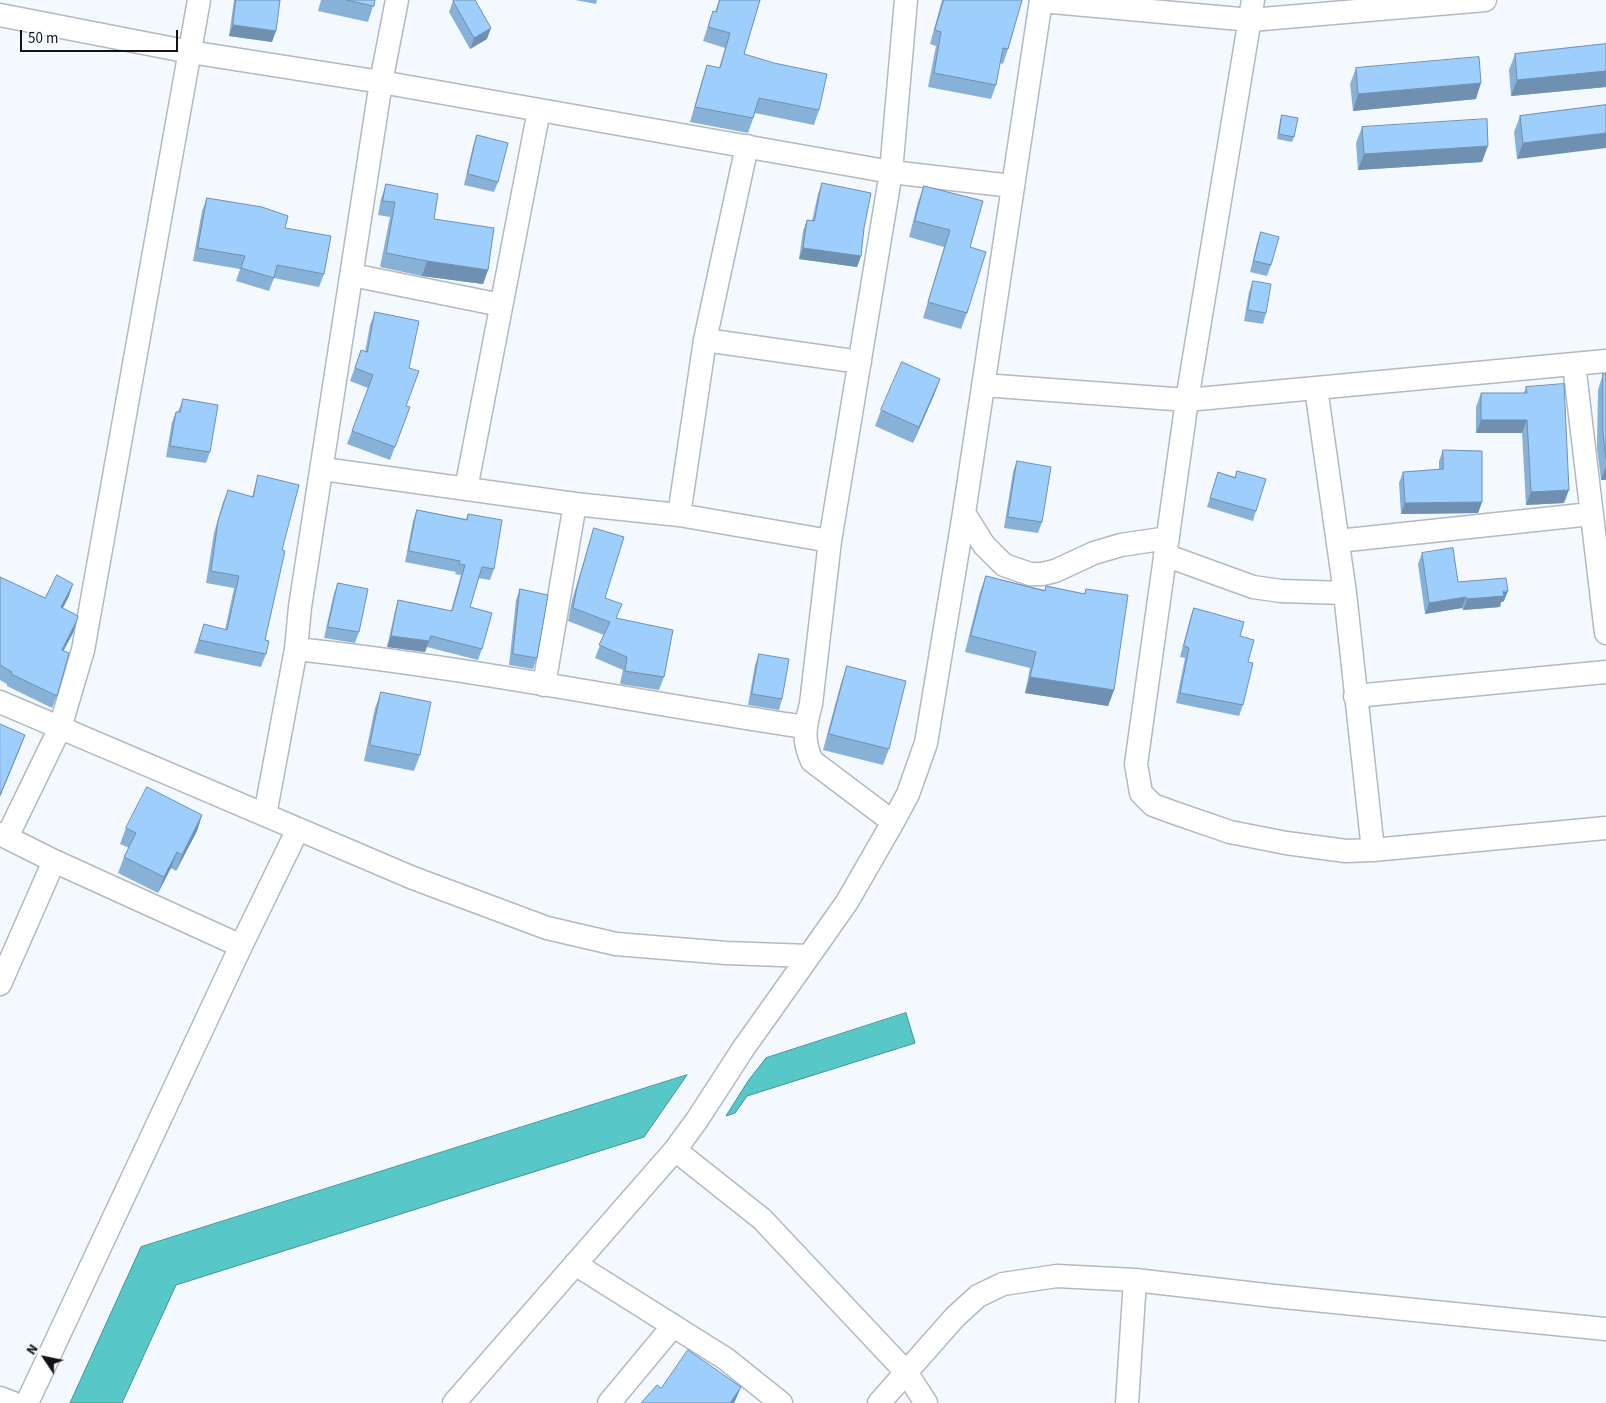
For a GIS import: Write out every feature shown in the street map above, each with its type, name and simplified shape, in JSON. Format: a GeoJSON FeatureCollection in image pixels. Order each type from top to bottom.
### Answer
{"type":"FeatureCollection","features":[{"type":"Feature","properties":{"kind":"street"},"geometry":{"type":"LineString","coordinates":[[198,0],[83,650],[60,728],[4,836],[54,861],[241,946]]}},
{"type":"Feature","properties":{"kind":"street"},"geometry":{"type":"LineString","coordinates":[[265,815],[296,649],[300,608],[323,469],[381,82],[397,0]]}},
{"type":"Feature","properties":{"kind":"street"},"geometry":{"type":"LineString","coordinates":[[893,822],[812,761],[806,748],[805,728],[810,704],[830,541],[891,172],[906,0]]}},
{"type":"Feature","properties":{"kind":"street"},"geometry":{"type":"LineString","coordinates":[[454,1403],[675,1150],[743,1049],[847,902],[908,794],[926,743],[964,513],[1041,1],[1252,10],[1485,0]]}},
{"type":"Feature","properties":{"kind":"street"},"geometry":{"type":"LineString","coordinates":[[1252,10],[1187,400],[1166,546],[1136,764],[1141,793],[1153,805],[1230,832],[1286,843],[1346,851],[1606,828]]}},
{"type":"Feature","properties":{"kind":"street"},"geometry":{"type":"LineString","coordinates":[[0,15],[190,52],[381,82],[891,172],[1012,186]]}},
{"type":"Feature","properties":{"kind":"street"},"geometry":{"type":"LineString","coordinates":[[466,489],[539,110]]}},
{"type":"Feature","properties":{"kind":"street"},"geometry":{"type":"LineString","coordinates":[[679,515],[706,340],[747,146]]}},
{"type":"Feature","properties":{"kind":"street"},"geometry":{"type":"LineString","coordinates":[[352,276],[501,305]]}},
{"type":"Feature","properties":{"kind":"street"},"geometry":{"type":"LineString","coordinates":[[706,340],[860,362]]}},
{"type":"Feature","properties":{"kind":"street"},"geometry":{"type":"LineString","coordinates":[[982,385],[1187,400],[1606,361]]}},
{"type":"Feature","properties":{"kind":"street"},"geometry":{"type":"LineString","coordinates":[[1574,364],[1590,514],[1602,567],[1606,633]]}},
{"type":"Feature","properties":{"kind":"street"},"geometry":{"type":"LineString","coordinates":[[1316,388],[1345,592],[1373,850]]}},
{"type":"Feature","properties":{"kind":"street"},"geometry":{"type":"LineString","coordinates":[[323,469],[575,504],[679,515],[830,541]]}},
{"type":"Feature","properties":{"kind":"street"},"geometry":{"type":"LineString","coordinates":[[544,685],[575,504]]}},
{"type":"Feature","properties":{"kind":"street"},"geometry":{"type":"LineString","coordinates":[[964,513],[984,545],[1004,565],[1030,574],[1055,571],[1094,554],[1121,545],[1166,546],[1253,587],[1281,591],[1345,592]]}},
{"type":"Feature","properties":{"kind":"street"},"geometry":{"type":"LineString","coordinates":[[1338,542],[1590,514]]}},
{"type":"Feature","properties":{"kind":"street"},"geometry":{"type":"LineString","coordinates":[[296,649],[337,653],[544,685],[805,728]]}},
{"type":"Feature","properties":{"kind":"street"},"geometry":{"type":"LineString","coordinates":[[1356,696],[1606,672]]}},
{"type":"Feature","properties":{"kind":"street"},"geometry":{"type":"LineString","coordinates":[[0,702],[413,878],[547,928],[616,944],[726,953],[809,956]]}},
{"type":"Feature","properties":{"kind":"street"},"geometry":{"type":"LineString","coordinates":[[27,1403],[241,946],[298,829]]}},
{"type":"Feature","properties":{"kind":"street"},"geometry":{"type":"LineString","coordinates":[[0,984],[54,861]]}},
{"type":"Feature","properties":{"kind":"street"},"geometry":{"type":"LineString","coordinates":[[675,1150],[762,1218],[906,1372],[926,1403]]}},
{"type":"Feature","properties":{"kind":"street"},"geometry":{"type":"LineString","coordinates":[[575,1264],[726,1359],[781,1403]]}},
{"type":"Feature","properties":{"kind":"street"},"geometry":{"type":"LineString","coordinates":[[879,1403],[954,1317],[978,1296],[1003,1284],[1057,1276],[1135,1280],[1293,1298],[1606,1329]]}},
{"type":"Feature","properties":{"kind":"street"},"geometry":{"type":"LineString","coordinates":[[1127,1403],[1135,1280]]}},
{"type":"Feature","properties":{"kind":"street"},"geometry":{"type":"LineString","coordinates":[[609,1403],[674,1326]]}},
{"type":"Feature","properties":{"kind":"street"},"geometry":{"type":"LineString","coordinates":[[0,1398],[13,1403]]}},
{"type":"Feature","properties":{"kind":"water"},"geometry":{"type":"Polygon","coordinates":[[[906,1013],[915,1043],[747,1096],[735,1113],[726,1116],[748,1081],[766,1058],[906,1013]]]}},
{"type":"Feature","properties":{"kind":"water"},"geometry":{"type":"Polygon","coordinates":[[[687,1075],[644,1137],[176,1285],[122,1403],[70,1403],[141,1247],[687,1075]]]}},
{"type":"Feature","properties":{"kind":"building"},"geometry":{"type":"Polygon","coordinates":[[[236,0],[280,0],[276,31],[233,25],[236,0]]]}},
{"type":"Feature","properties":{"kind":"building"},"geometry":{"type":"Polygon","coordinates":[[[347,0],[375,0],[374,6],[347,0]]]}},
{"type":"Feature","properties":{"kind":"building"},"geometry":{"type":"Polygon","coordinates":[[[475,0],[491,28],[474,38],[453,1],[475,0]]]}},
{"type":"Feature","properties":{"kind":"building"},"geometry":{"type":"Polygon","coordinates":[[[720,0],[760,0],[744,54],[774,63],[827,74],[819,110],[759,98],[753,118],[695,107],[707,65],[720,68],[730,33],[708,27],[713,11],[716,12],[720,0]]]}},
{"type":"Feature","properties":{"kind":"building"},"geometry":{"type":"Polygon","coordinates":[[[944,0],[1022,0],[1008,49],[1003,48],[996,85],[934,73],[941,32],[935,30],[944,0]]]}},
{"type":"Feature","properties":{"kind":"building"},"geometry":{"type":"Polygon","coordinates":[[[1606,44],[1606,71],[1517,80],[1515,54],[1606,44]]]}},
{"type":"Feature","properties":{"kind":"building"},"geometry":{"type":"Polygon","coordinates":[[[1479,57],[1481,83],[1358,94],[1356,68],[1479,57]]]}},
{"type":"Feature","properties":{"kind":"building"},"geometry":{"type":"Polygon","coordinates":[[[1606,105],[1606,133],[1523,143],[1520,116],[1606,105]]]}},
{"type":"Feature","properties":{"kind":"building"},"geometry":{"type":"Polygon","coordinates":[[[1282,115],[1298,118],[1294,137],[1279,134],[1282,115]]]}},
{"type":"Feature","properties":{"kind":"building"},"geometry":{"type":"Polygon","coordinates":[[[1487,119],[1488,146],[1364,154],[1362,127],[1487,119]]]}},
{"type":"Feature","properties":{"kind":"building"},"geometry":{"type":"Polygon","coordinates":[[[477,135],[508,143],[498,182],[468,174],[477,135]]]}},
{"type":"Feature","properties":{"kind":"building"},"geometry":{"type":"Polygon","coordinates":[[[822,183],[871,193],[861,256],[803,248],[807,220],[814,221],[822,183]]]}},
{"type":"Feature","properties":{"kind":"building"},"geometry":{"type":"Polygon","coordinates":[[[386,184],[438,194],[434,219],[494,228],[488,270],[386,253],[395,202],[383,201],[386,184]]]}},
{"type":"Feature","properties":{"kind":"building"},"geometry":{"type":"Polygon","coordinates":[[[924,186],[983,201],[970,247],[986,252],[967,313],[928,302],[950,230],[915,221],[924,186]]]}},
{"type":"Feature","properties":{"kind":"building"},"geometry":{"type":"Polygon","coordinates":[[[207,198],[262,207],[288,216],[285,228],[331,236],[324,274],[277,265],[274,278],[241,268],[245,256],[198,248],[207,198]]]}},
{"type":"Feature","properties":{"kind":"building"},"geometry":{"type":"Polygon","coordinates":[[[1261,232],[1279,237],[1271,265],[1254,261],[1261,232]]]}},
{"type":"Feature","properties":{"kind":"building"},"geometry":{"type":"Polygon","coordinates":[[[1253,281],[1271,284],[1266,313],[1248,310],[1253,281]]]}},
{"type":"Feature","properties":{"kind":"building"},"geometry":{"type":"Polygon","coordinates":[[[375,312],[419,321],[409,368],[419,371],[406,406],[410,407],[395,447],[352,431],[373,375],[355,368],[361,350],[367,352],[375,312]]]}},
{"type":"Feature","properties":{"kind":"building"},"geometry":{"type":"Polygon","coordinates":[[[902,362],[940,379],[919,427],[881,410],[902,362]]]}},
{"type":"Feature","properties":{"kind":"building"},"geometry":{"type":"Polygon","coordinates":[[[1603,374],[1606,374],[1606,459],[1603,433],[1603,374]]]}},
{"type":"Feature","properties":{"kind":"building"},"geometry":{"type":"Polygon","coordinates":[[[1564,384],[1569,490],[1531,492],[1527,420],[1481,420],[1481,393],[1527,393],[1526,387],[1564,384]]]}},
{"type":"Feature","properties":{"kind":"building"},"geometry":{"type":"Polygon","coordinates":[[[183,399],[218,405],[210,452],[170,446],[176,412],[180,412],[183,399]]]}},
{"type":"Feature","properties":{"kind":"building"},"geometry":{"type":"Polygon","coordinates":[[[1443,450],[1482,451],[1482,502],[1405,503],[1403,472],[1443,469],[1443,450]]]}},
{"type":"Feature","properties":{"kind":"building"},"geometry":{"type":"Polygon","coordinates":[[[1017,461],[1051,467],[1042,522],[1008,517],[1017,461]]]}},
{"type":"Feature","properties":{"kind":"building"},"geometry":{"type":"Polygon","coordinates":[[[1237,471],[1266,479],[1256,511],[1210,498],[1218,472],[1235,478],[1237,471]]]}},
{"type":"Feature","properties":{"kind":"building"},"geometry":{"type":"Polygon","coordinates":[[[258,475],[299,485],[282,550],[285,551],[265,640],[269,641],[266,654],[199,640],[204,624],[227,630],[239,576],[211,571],[218,521],[228,490],[253,497],[258,475]]]}},
{"type":"Feature","properties":{"kind":"building"},"geometry":{"type":"Polygon","coordinates":[[[417,510],[467,520],[468,514],[502,520],[494,569],[482,567],[470,607],[492,613],[482,649],[431,636],[429,641],[391,636],[398,600],[452,611],[465,565],[459,564],[460,561],[409,551],[417,510]]]}},
{"type":"Feature","properties":{"kind":"building"},"geometry":{"type":"Polygon","coordinates":[[[594,528],[624,537],[605,598],[622,604],[616,618],[673,630],[664,677],[625,671],[627,657],[599,645],[610,622],[573,608],[594,528]]]}},
{"type":"Feature","properties":{"kind":"building"},"geometry":{"type":"Polygon","coordinates":[[[1453,548],[1458,582],[1506,578],[1508,591],[1503,591],[1504,596],[1467,599],[1466,597],[1429,603],[1422,553],[1453,548]]]}},
{"type":"Feature","properties":{"kind":"building"},"geometry":{"type":"Polygon","coordinates":[[[57,575],[73,584],[61,607],[78,616],[62,650],[69,653],[57,696],[11,674],[12,672],[0,665],[0,577],[45,598],[57,575]]]}},
{"type":"Feature","properties":{"kind":"building"},"geometry":{"type":"Polygon","coordinates":[[[986,576],[1045,591],[1046,586],[1085,594],[1086,589],[1128,595],[1114,690],[1030,677],[1036,652],[971,636],[986,576]]]}},
{"type":"Feature","properties":{"kind":"building"},"geometry":{"type":"Polygon","coordinates":[[[338,583],[368,589],[359,632],[328,627],[338,583]]]}},
{"type":"Feature","properties":{"kind":"building"},"geometry":{"type":"Polygon","coordinates":[[[520,589],[548,595],[537,658],[513,654],[520,589]]]}},
{"type":"Feature","properties":{"kind":"building"},"geometry":{"type":"Polygon","coordinates":[[[1194,608],[1244,622],[1240,636],[1254,640],[1248,662],[1253,663],[1243,705],[1180,693],[1189,648],[1184,646],[1194,608]]]}},
{"type":"Feature","properties":{"kind":"building"},"geometry":{"type":"Polygon","coordinates":[[[759,654],[789,659],[782,699],[752,694],[759,654]]]}},
{"type":"Feature","properties":{"kind":"building"},"geometry":{"type":"Polygon","coordinates":[[[847,666],[906,681],[889,749],[829,734],[847,666]]]}},
{"type":"Feature","properties":{"kind":"building"},"geometry":{"type":"Polygon","coordinates":[[[381,692],[431,702],[420,755],[370,745],[381,692]]]}},
{"type":"Feature","properties":{"kind":"building"},"geometry":{"type":"Polygon","coordinates":[[[0,724],[25,735],[0,795],[0,724]]]}},
{"type":"Feature","properties":{"kind":"building"},"geometry":{"type":"Polygon","coordinates":[[[147,787],[202,815],[182,855],[177,852],[164,877],[124,857],[136,833],[126,828],[147,787]]]}},
{"type":"Feature","properties":{"kind":"building"},"geometry":{"type":"Polygon","coordinates":[[[688,1350],[741,1387],[730,1403],[641,1403],[657,1385],[661,1388],[688,1350]]]}}]}
